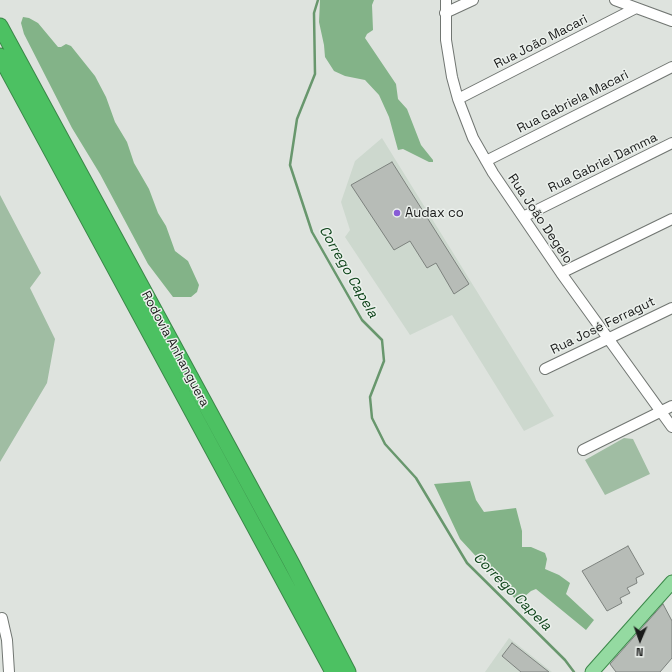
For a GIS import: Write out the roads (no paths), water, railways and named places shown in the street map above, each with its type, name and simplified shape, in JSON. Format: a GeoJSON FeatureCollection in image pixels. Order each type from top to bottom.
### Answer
{"type":"FeatureCollection","features":[{"type":"Feature","properties":{"kind":"highway","name":"Rodovia Anhanguera"},"geometry":{"type":"LineString","coordinates":[[0,26],[291,562],[348,672]]}},
{"type":"Feature","properties":{"kind":"highway","name":"Rodovia Anhanguera"},"geometry":{"type":"LineString","coordinates":[[0,56],[334,672]]}},
{"type":"Feature","properties":{"kind":"main road"},"geometry":{"type":"LineString","coordinates":[[592,672],[672,582]]}},
{"type":"Feature","properties":{"kind":"street","name":"Rua João Degelo"},"geometry":{"type":"LineString","coordinates":[[446,0],[446,40],[458,99],[472,138],[561,273],[662,411],[672,427]]}},
{"type":"Feature","properties":{"kind":"street"},"geometry":{"type":"LineString","coordinates":[[445,13],[473,0]]}},
{"type":"Feature","properties":{"kind":"street"},"geometry":{"type":"LineString","coordinates":[[615,0],[672,21]]}},
{"type":"Feature","properties":{"kind":"street","name":"Rua João Macari"},"geometry":{"type":"LineString","coordinates":[[458,99],[636,8]]}},
{"type":"Feature","properties":{"kind":"street","name":"Rua Gabriela Macari"},"geometry":{"type":"LineString","coordinates":[[486,161],[672,67]]}},
{"type":"Feature","properties":{"kind":"street","name":"Rua Gabriel Damma"},"geometry":{"type":"LineString","coordinates":[[523,217],[672,143]]}},
{"type":"Feature","properties":{"kind":"street"},"geometry":{"type":"LineString","coordinates":[[561,273],[672,219]]}},
{"type":"Feature","properties":{"kind":"street","name":"Rua José Ferragut"},"geometry":{"type":"LineString","coordinates":[[545,369],[672,308]]}},
{"type":"Feature","properties":{"kind":"street"},"geometry":{"type":"LineString","coordinates":[[583,450],[672,406]]}},
{"type":"Feature","properties":{"kind":"street"},"geometry":{"type":"LineString","coordinates":[[2,618],[7,640],[9,672]]}},
{"type":"Feature","properties":{"kind":"waterway","name":"Corrego Capela"},"geometry":{"type":"LineString","coordinates":[[318,0],[314,13],[315,74],[297,119],[290,165],[312,232],[362,320],[382,340],[384,361],[370,397],[372,418],[385,444],[416,478],[467,563],[565,660],[574,672]]}},
{"type":"Feature","properties":{"kind":"place","name":"Audax co"},"geometry":{"type":"Point","coordinates":[397,213]}}]}
